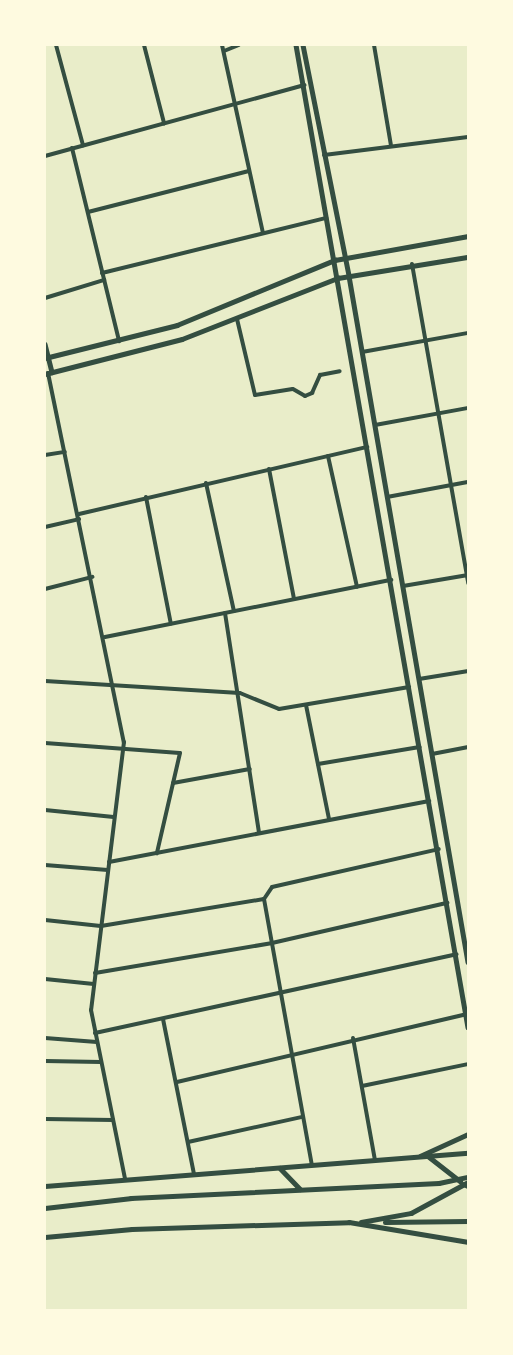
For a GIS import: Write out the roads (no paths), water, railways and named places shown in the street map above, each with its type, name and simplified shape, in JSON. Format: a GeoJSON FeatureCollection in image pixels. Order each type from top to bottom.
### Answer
{"type":"FeatureCollection","features":[{"type":"Feature","properties":{"kind":"main road"},"geometry":{"type":"LineString","coordinates":[[296,45],[439,849],[468,1027]]}},
{"type":"Feature","properties":{"kind":"main road"},"geometry":{"type":"LineString","coordinates":[[303,45],[349,276],[468,962]]}},
{"type":"Feature","properties":{"kind":"main road"},"geometry":{"type":"LineString","coordinates":[[47,357],[119,342],[177,325],[335,260],[468,236]]}},
{"type":"Feature","properties":{"kind":"main road"},"geometry":{"type":"LineString","coordinates":[[45,344],[48,373],[149,350],[338,278],[412,264],[468,257]]}},
{"type":"Feature","properties":{"kind":"main road"},"geometry":{"type":"LineString","coordinates":[[420,1156],[468,1134]]}},
{"type":"Feature","properties":{"kind":"main road"},"geometry":{"type":"LineString","coordinates":[[45,1186],[468,1153]]}},
{"type":"Feature","properties":{"kind":"main road"},"geometry":{"type":"LineString","coordinates":[[349,1222],[411,1213],[465,1185],[428,1156]]}},
{"type":"Feature","properties":{"kind":"main road"},"geometry":{"type":"LineString","coordinates":[[280,1168],[300,1189]]}},
{"type":"Feature","properties":{"kind":"main road"},"geometry":{"type":"LineString","coordinates":[[45,1208],[131,1198],[459,1180],[468,1177]]}},
{"type":"Feature","properties":{"kind":"main road"},"geometry":{"type":"LineString","coordinates":[[45,1237],[132,1229],[349,1222],[468,1221]]}},
{"type":"Feature","properties":{"kind":"main road"},"geometry":{"type":"LineString","coordinates":[[349,1222],[468,1242]]}},
{"type":"Feature","properties":{"kind":"street"},"geometry":{"type":"LineString","coordinates":[[56,45],[83,145]]}},
{"type":"Feature","properties":{"kind":"street"},"geometry":{"type":"LineString","coordinates":[[144,45],[164,123]]}},
{"type":"Feature","properties":{"kind":"street"},"geometry":{"type":"LineString","coordinates":[[222,45],[262,233]]}},
{"type":"Feature","properties":{"kind":"street"},"geometry":{"type":"LineString","coordinates":[[224,51],[239,45]]}},
{"type":"Feature","properties":{"kind":"street"},"geometry":{"type":"LineString","coordinates":[[374,45],[391,145]]}},
{"type":"Feature","properties":{"kind":"street"},"geometry":{"type":"LineString","coordinates":[[45,156],[304,85]]}},
{"type":"Feature","properties":{"kind":"street"},"geometry":{"type":"LineString","coordinates":[[324,155],[468,137]]}},
{"type":"Feature","properties":{"kind":"street"},"geometry":{"type":"LineString","coordinates":[[72,148],[119,342]]}},
{"type":"Feature","properties":{"kind":"street"},"geometry":{"type":"LineString","coordinates":[[87,212],[249,171]]}},
{"type":"Feature","properties":{"kind":"street"},"geometry":{"type":"LineString","coordinates":[[102,273],[326,218]]}},
{"type":"Feature","properties":{"kind":"street"},"geometry":{"type":"LineString","coordinates":[[412,264],[468,583]]}},
{"type":"Feature","properties":{"kind":"street"},"geometry":{"type":"LineString","coordinates":[[45,298],[104,280]]}},
{"type":"Feature","properties":{"kind":"street"},"geometry":{"type":"LineString","coordinates":[[237,318],[255,395],[292,389],[305,396],[312,393],[320,375],[340,371]]}},
{"type":"Feature","properties":{"kind":"street"},"geometry":{"type":"LineString","coordinates":[[362,352],[468,333]]}},
{"type":"Feature","properties":{"kind":"street"},"geometry":{"type":"LineString","coordinates":[[48,373],[115,686],[123,748],[91,1010],[125,1179]]}},
{"type":"Feature","properties":{"kind":"street"},"geometry":{"type":"LineString","coordinates":[[374,425],[468,408]]}},
{"type":"Feature","properties":{"kind":"street"},"geometry":{"type":"LineString","coordinates":[[45,527],[146,497],[367,447]]}},
{"type":"Feature","properties":{"kind":"street"},"geometry":{"type":"LineString","coordinates":[[45,455],[65,452]]}},
{"type":"Feature","properties":{"kind":"street"},"geometry":{"type":"LineString","coordinates":[[328,456],[357,586]]}},
{"type":"Feature","properties":{"kind":"street"},"geometry":{"type":"LineString","coordinates":[[270,469],[294,599]]}},
{"type":"Feature","properties":{"kind":"street"},"geometry":{"type":"LineString","coordinates":[[387,497],[468,482]]}},
{"type":"Feature","properties":{"kind":"street"},"geometry":{"type":"LineString","coordinates":[[206,483],[234,611]]}},
{"type":"Feature","properties":{"kind":"street"},"geometry":{"type":"LineString","coordinates":[[146,497],[171,624]]}},
{"type":"Feature","properties":{"kind":"street"},"geometry":{"type":"LineString","coordinates":[[404,586],[467,575]]}},
{"type":"Feature","properties":{"kind":"street"},"geometry":{"type":"LineString","coordinates":[[45,589],[92,577]]}},
{"type":"Feature","properties":{"kind":"street"},"geometry":{"type":"LineString","coordinates":[[105,637],[391,580]]}},
{"type":"Feature","properties":{"kind":"street"},"geometry":{"type":"LineString","coordinates":[[225,613],[240,693],[259,832]]}},
{"type":"Feature","properties":{"kind":"street"},"geometry":{"type":"LineString","coordinates":[[419,679],[468,671]]}},
{"type":"Feature","properties":{"kind":"street"},"geometry":{"type":"LineString","coordinates":[[45,679],[115,686],[240,693],[279,709],[409,687]]}},
{"type":"Feature","properties":{"kind":"street"},"geometry":{"type":"LineString","coordinates":[[306,704],[330,819]]}},
{"type":"Feature","properties":{"kind":"street"},"geometry":{"type":"LineString","coordinates":[[45,742],[180,753],[157,853]]}},
{"type":"Feature","properties":{"kind":"street"},"geometry":{"type":"LineString","coordinates":[[318,764],[420,747]]}},
{"type":"Feature","properties":{"kind":"street"},"geometry":{"type":"LineString","coordinates":[[432,754],[468,747]]}},
{"type":"Feature","properties":{"kind":"street"},"geometry":{"type":"LineString","coordinates":[[173,783],[250,769]]}},
{"type":"Feature","properties":{"kind":"street"},"geometry":{"type":"LineString","coordinates":[[109,862],[430,801]]}},
{"type":"Feature","properties":{"kind":"street"},"geometry":{"type":"LineString","coordinates":[[45,810],[114,817]]}},
{"type":"Feature","properties":{"kind":"street"},"geometry":{"type":"LineString","coordinates":[[312,1165],[279,994],[264,899],[272,887],[439,849]]}},
{"type":"Feature","properties":{"kind":"street"},"geometry":{"type":"LineString","coordinates":[[45,866],[108,870]]}},
{"type":"Feature","properties":{"kind":"street"},"geometry":{"type":"LineString","coordinates":[[45,920],[101,926],[264,899]]}},
{"type":"Feature","properties":{"kind":"street"},"geometry":{"type":"LineString","coordinates":[[95,973],[272,943],[447,903]]}},
{"type":"Feature","properties":{"kind":"street"},"geometry":{"type":"LineString","coordinates":[[95,1033],[456,954]]}},
{"type":"Feature","properties":{"kind":"street"},"geometry":{"type":"LineString","coordinates":[[45,980],[94,984]]}},
{"type":"Feature","properties":{"kind":"street"},"geometry":{"type":"LineString","coordinates":[[177,1082],[353,1038],[465,1014]]}},
{"type":"Feature","properties":{"kind":"street"},"geometry":{"type":"LineString","coordinates":[[163,1019],[194,1174]]}},
{"type":"Feature","properties":{"kind":"street"},"geometry":{"type":"LineString","coordinates":[[45,1038],[97,1042]]}},
{"type":"Feature","properties":{"kind":"street"},"geometry":{"type":"LineString","coordinates":[[353,1038],[375,1160]]}},
{"type":"Feature","properties":{"kind":"street"},"geometry":{"type":"LineString","coordinates":[[45,1060],[101,1062]]}},
{"type":"Feature","properties":{"kind":"street"},"geometry":{"type":"LineString","coordinates":[[362,1086],[468,1064]]}},
{"type":"Feature","properties":{"kind":"street"},"geometry":{"type":"LineString","coordinates":[[188,1142],[302,1117]]}},
{"type":"Feature","properties":{"kind":"street"},"geometry":{"type":"LineString","coordinates":[[45,1119],[114,1120]]}}]}
